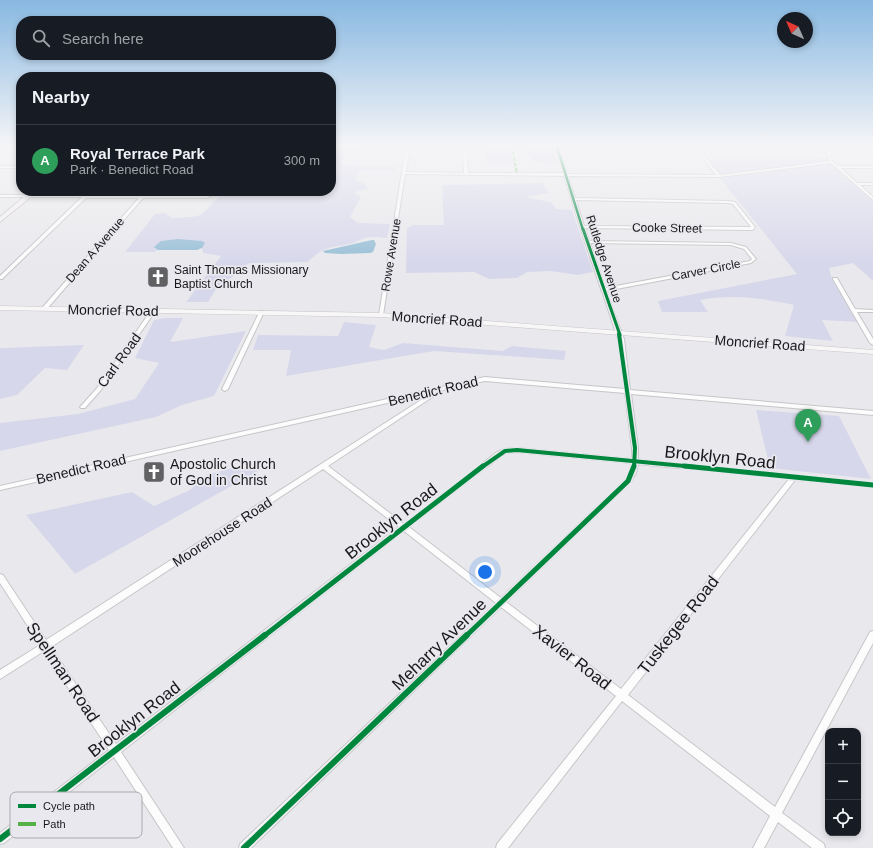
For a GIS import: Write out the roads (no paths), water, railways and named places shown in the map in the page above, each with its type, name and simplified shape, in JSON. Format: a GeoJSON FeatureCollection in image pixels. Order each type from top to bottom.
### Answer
{"type":"FeatureCollection","features":[{"type":"Feature","properties":{"kind":"main road"},"geometry":{"type":"LineString","coordinates":[[0,220],[28,196]]}},
{"type":"Feature","properties":{"kind":"main road","name":"Moncrief Road"},"geometry":{"type":"LineString","coordinates":[[0,308],[382,315],[873,352]]}},
{"type":"Feature","properties":{"kind":"street","name":"Rowe Avenue"},"geometry":{"type":"LineString","coordinates":[[382,315],[402,187]]}},
{"type":"Feature","properties":{"kind":"street","name":"Rutledge Avenue"},"geometry":{"type":"LineString","coordinates":[[570,187],[618,332]]}},
{"type":"Feature","properties":{"kind":"street"},"geometry":{"type":"LineString","coordinates":[[860,187],[873,199]]}},
{"type":"Feature","properties":{"kind":"street"},"geometry":{"type":"LineString","coordinates":[[0,196],[208,197]]}},
{"type":"Feature","properties":{"kind":"street"},"geometry":{"type":"LineString","coordinates":[[0,278],[85,197]]}},
{"type":"Feature","properties":{"kind":"street","name":"Dean A Avenue"},"geometry":{"type":"LineString","coordinates":[[44,309],[141,197]]}},
{"type":"Feature","properties":{"kind":"street","name":"Cooke Street"},"geometry":{"type":"LineString","coordinates":[[574,200],[723,201],[734,203],[753,227],[752,229],[583,227]]}},
{"type":"Feature","properties":{"kind":"street","name":"Carver Circle"},"geometry":{"type":"LineString","coordinates":[[587,242],[732,244],[745,248],[754,259],[751,262],[603,290]]}},
{"type":"Feature","properties":{"kind":"street"},"geometry":{"type":"LineString","coordinates":[[835,279],[873,343]]}},
{"type":"Feature","properties":{"kind":"street","name":"Carl Road"},"geometry":{"type":"LineString","coordinates":[[83,407],[99,389],[154,310]]}},
{"type":"Feature","properties":{"kind":"street"},"geometry":{"type":"LineString","coordinates":[[853,310],[873,311]]}},
{"type":"Feature","properties":{"kind":"street"},"geometry":{"type":"LineString","coordinates":[[226,389],[262,312]]}},
{"type":"Feature","properties":{"kind":"street","name":"Meharry Avenue"},"geometry":{"type":"LineString","coordinates":[[244,848],[632,476],[635,462],[635,448],[621,339],[618,332]]}},
{"type":"Feature","properties":{"kind":"street","name":"Benedict Road"},"geometry":{"type":"LineString","coordinates":[[0,488],[479,380],[873,413]]}},
{"type":"Feature","properties":{"kind":"street","name":"Moorehouse Road"},"geometry":{"type":"LineString","coordinates":[[0,675],[443,388]]}},
{"type":"Feature","properties":{"kind":"street","name":"Brooklyn Road"},"geometry":{"type":"LineString","coordinates":[[61,792],[499,454],[517,450],[873,485]]}},
{"type":"Feature","properties":{"kind":"street","name":"Xavier Road"},"geometry":{"type":"LineString","coordinates":[[324,466],[820,848]]}},
{"type":"Feature","properties":{"kind":"street","name":"Tuskegee Road"},"geometry":{"type":"LineString","coordinates":[[501,848],[794,477]]}},
{"type":"Feature","properties":{"kind":"street","name":"Spellman Road"},"geometry":{"type":"LineString","coordinates":[[0,577],[179,848]]}},
{"type":"Feature","properties":{"kind":"street"},"geometry":{"type":"LineString","coordinates":[[758,848],[873,635]]}},
{"type":"Feature","properties":{"kind":"street","name":"Brooklyn Road"},"geometry":{"type":"LineString","coordinates":[[0,839],[10,831]]}},
{"type":"Feature","properties":{"kind":"place","name":"Saint Thomas Missionary Baptist Church"},"geometry":{"type":"Point","coordinates":[158,277]}},
{"type":"Feature","properties":{"kind":"place","name":"Royal Terrace Park"},"geometry":{"type":"Point","coordinates":[808,442]}},
{"type":"Feature","properties":{"kind":"place","name":"Apostolic Church of God in Christ"},"geometry":{"type":"Point","coordinates":[154,472]}}]}
